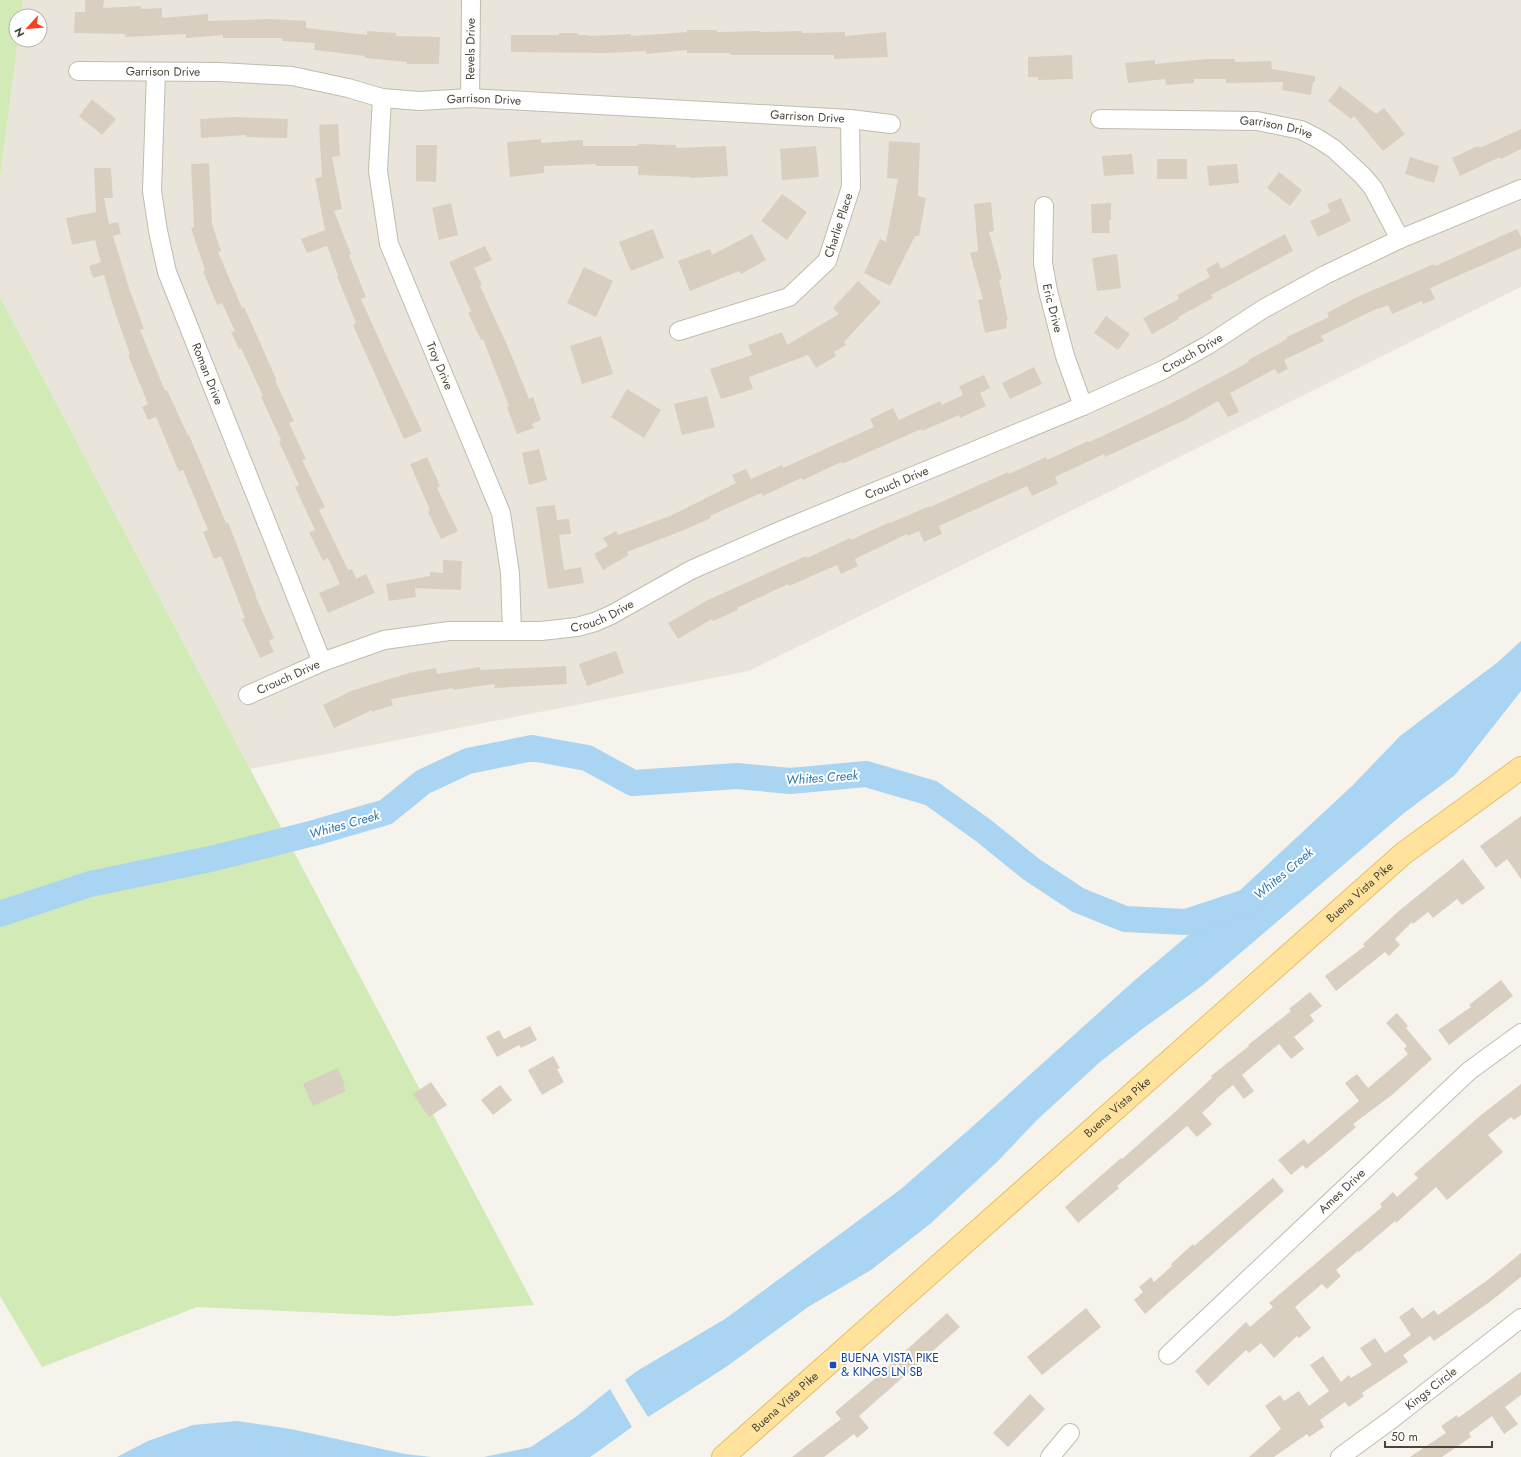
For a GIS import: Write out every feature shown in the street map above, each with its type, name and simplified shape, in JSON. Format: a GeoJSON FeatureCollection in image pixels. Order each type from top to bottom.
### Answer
{"type":"FeatureCollection","features":[{"type":"Feature","properties":{"kind":"main road","name":"Buena Vista Pike"},"geometry":{"type":"LineString","coordinates":[[723,1457],[1404,853],[1521,768]]}},
{"type":"Feature","properties":{"kind":"street","name":"Revels Drive"},"geometry":{"type":"LineString","coordinates":[[470,98],[471,0]]}},
{"type":"Feature","properties":{"kind":"street","name":"Garrison Drive"},"geometry":{"type":"LineString","coordinates":[[78,71],[219,72],[292,76],[348,88],[382,98],[420,101],[470,98],[850,119],[891,124]]}},
{"type":"Feature","properties":{"kind":"street","name":"Roman Drive"},"geometry":{"type":"LineString","coordinates":[[156,72],[152,191],[158,231],[168,272],[322,662]]}},
{"type":"Feature","properties":{"kind":"street","name":"Troy Drive"},"geometry":{"type":"LineString","coordinates":[[382,98],[378,171],[388,244],[501,513],[510,573],[512,631]]}},
{"type":"Feature","properties":{"kind":"street","name":"Charlie Place"},"geometry":{"type":"LineString","coordinates":[[679,331],[789,297],[827,261],[852,187],[850,119]]}},
{"type":"Feature","properties":{"kind":"street","name":"Garrison Drive"},"geometry":{"type":"LineString","coordinates":[[1100,119],[1257,121],[1301,130],[1334,149],[1363,176],[1373,188],[1400,239]]}},
{"type":"Feature","properties":{"kind":"street","name":"Crouch Drive"},"geometry":{"type":"LineString","coordinates":[[248,695],[322,662],[384,640],[411,635],[449,631],[541,631],[577,627],[595,622],[611,615],[691,570],[782,530],[1083,406],[1163,370],[1208,345],[1263,309],[1325,275],[1400,239],[1521,189]]}},
{"type":"Feature","properties":{"kind":"street","name":"Eric Drive"},"geometry":{"type":"LineString","coordinates":[[1044,206],[1043,263],[1048,291],[1065,356],[1083,406]]}},
{"type":"Feature","properties":{"kind":"street","name":"Ames Drive"},"geometry":{"type":"LineString","coordinates":[[1168,1354],[1470,1071],[1521,1032]]}},
{"type":"Feature","properties":{"kind":"street","name":"Kings Circle"},"geometry":{"type":"LineString","coordinates":[[1340,1457],[1392,1419],[1521,1318]]}},
{"type":"Feature","properties":{"kind":"street"},"geometry":{"type":"LineString","coordinates":[[1050,1457],[1070,1433]]}},
{"type":"Feature","properties":{"kind":"shaded area"},"geometry":{"type":"Polygon","coordinates":[[[23,0],[1521,0],[1521,287],[749,671],[250,769],[0,297],[0,177],[17,48],[48,48],[48,8],[22,8],[23,0]]]}},
{"type":"Feature","properties":{"kind":"green space"},"geometry":{"type":"Polygon","coordinates":[[[0,0],[23,0],[22,8],[8,8],[8,48],[17,48],[0,177],[0,0]]]}},
{"type":"Feature","properties":{"kind":"green space"},"geometry":{"type":"Polygon","coordinates":[[[0,297],[534,1305],[393,1316],[197,1307],[42,1367],[0,1296],[0,297]]]}},
{"type":"Feature","properties":{"kind":"water"},"geometry":{"type":"Polygon","coordinates":[[[1521,641],[1521,691],[1455,775],[1404,813],[1203,985],[1100,1062],[1037,1120],[998,1161],[930,1224],[871,1270],[808,1307],[726,1367],[648,1417],[625,1380],[637,1371],[725,1319],[901,1189],[1135,980],[1223,906],[1353,785],[1400,736],[1498,662],[1521,641]]]}},
{"type":"Feature","properties":{"kind":"water"},"geometry":{"type":"Polygon","coordinates":[[[610,1389],[632,1427],[590,1457],[484,1457],[531,1447],[577,1416],[610,1389]]]}},
{"type":"Feature","properties":{"kind":"water"},"geometry":{"type":"Polygon","coordinates":[[[237,1421],[291,1429],[405,1454],[431,1457],[117,1457],[148,1441],[193,1425],[237,1421]]]}},
{"type":"Feature","properties":{"kind":"building"},"geometry":{"type":"Polygon","coordinates":[[[85,0],[104,0],[103,8],[141,6],[141,9],[162,8],[162,18],[208,14],[208,21],[272,19],[306,21],[306,28],[367,35],[367,31],[396,33],[396,36],[440,37],[439,64],[407,64],[407,62],[365,58],[365,56],[314,50],[315,43],[282,41],[282,38],[223,38],[223,35],[186,38],[186,34],[125,37],[125,34],[74,33],[75,12],[85,12],[85,0]]]}},
{"type":"Feature","properties":{"kind":"building"},"geometry":{"type":"Polygon","coordinates":[[[687,30],[717,30],[717,32],[845,32],[845,36],[886,32],[888,57],[834,59],[834,55],[730,55],[730,53],[687,53],[687,50],[646,54],[646,51],[607,53],[511,52],[511,35],[559,35],[559,33],[578,33],[578,35],[588,36],[631,34],[631,36],[687,32],[687,30]]]}},
{"type":"Feature","properties":{"kind":"building"},"geometry":{"type":"Polygon","coordinates":[[[1072,55],[1073,79],[1038,80],[1038,77],[1028,77],[1028,57],[1072,55]]]}},
{"type":"Feature","properties":{"kind":"building"},"geometry":{"type":"Polygon","coordinates":[[[1207,59],[1235,59],[1235,62],[1271,61],[1272,69],[1315,76],[1315,82],[1313,82],[1311,95],[1282,90],[1283,82],[1226,83],[1226,79],[1194,79],[1194,83],[1166,85],[1165,79],[1128,83],[1125,63],[1155,60],[1155,64],[1207,59]]]}},
{"type":"Feature","properties":{"kind":"building"},"geometry":{"type":"Polygon","coordinates":[[[1340,86],[1376,114],[1384,108],[1405,134],[1383,151],[1354,116],[1351,119],[1328,101],[1340,86]]]}},
{"type":"Feature","properties":{"kind":"building"},"geometry":{"type":"Polygon","coordinates":[[[92,99],[116,119],[102,135],[79,116],[92,99]]]}},
{"type":"Feature","properties":{"kind":"building"},"geometry":{"type":"Polygon","coordinates":[[[233,117],[288,119],[287,138],[246,137],[246,135],[201,138],[200,119],[233,117]]]}},
{"type":"Feature","properties":{"kind":"building"},"geometry":{"type":"Polygon","coordinates":[[[338,124],[340,156],[332,157],[342,209],[334,211],[351,254],[349,255],[366,297],[361,299],[422,431],[404,439],[353,325],[356,323],[337,276],[338,275],[327,246],[307,253],[301,239],[325,230],[315,178],[322,177],[319,125],[338,124]]]}},
{"type":"Feature","properties":{"kind":"building"},"geometry":{"type":"Polygon","coordinates":[[[1521,129],[1521,149],[1460,176],[1452,158],[1478,146],[1480,148],[1521,129]]]}},
{"type":"Feature","properties":{"kind":"building"},"geometry":{"type":"Polygon","coordinates":[[[541,139],[541,143],[583,140],[583,146],[638,146],[638,144],[676,145],[676,148],[726,146],[728,176],[691,178],[638,175],[638,166],[596,166],[596,164],[544,166],[544,173],[510,177],[507,142],[541,139]]]}},
{"type":"Feature","properties":{"kind":"building"},"geometry":{"type":"Polygon","coordinates":[[[889,141],[920,143],[918,196],[926,198],[919,236],[915,236],[890,286],[864,273],[880,239],[886,242],[898,179],[887,178],[889,141]]]}},
{"type":"Feature","properties":{"kind":"building"},"geometry":{"type":"Polygon","coordinates":[[[416,145],[437,145],[436,182],[416,181],[416,145]]]}},
{"type":"Feature","properties":{"kind":"building"},"geometry":{"type":"Polygon","coordinates":[[[816,146],[819,177],[782,180],[780,149],[816,146]]]}},
{"type":"Feature","properties":{"kind":"building"},"geometry":{"type":"Polygon","coordinates":[[[1132,154],[1134,174],[1104,176],[1102,156],[1132,154]]]}},
{"type":"Feature","properties":{"kind":"building"},"geometry":{"type":"Polygon","coordinates":[[[1410,157],[1439,166],[1434,183],[1405,174],[1410,157]]]}},
{"type":"Feature","properties":{"kind":"building"},"geometry":{"type":"Polygon","coordinates":[[[1157,159],[1187,159],[1187,179],[1157,179],[1157,159]]]}},
{"type":"Feature","properties":{"kind":"building"},"geometry":{"type":"Polygon","coordinates":[[[209,163],[212,224],[221,251],[218,252],[242,308],[244,307],[259,340],[294,421],[289,423],[306,459],[302,460],[325,507],[319,510],[348,570],[352,569],[356,579],[366,574],[375,593],[328,613],[319,593],[340,584],[328,558],[323,561],[309,532],[315,530],[295,487],[299,485],[279,442],[281,440],[261,397],[263,396],[241,348],[239,349],[231,332],[235,331],[222,303],[217,305],[203,271],[205,270],[191,228],[194,227],[191,164],[209,163]]]}},
{"type":"Feature","properties":{"kind":"building"},"geometry":{"type":"Polygon","coordinates":[[[1237,164],[1239,183],[1209,186],[1207,166],[1237,164]]]}},
{"type":"Feature","properties":{"kind":"building"},"geometry":{"type":"Polygon","coordinates":[[[94,168],[111,168],[113,198],[104,198],[109,224],[118,222],[121,234],[113,236],[130,291],[144,329],[140,330],[165,391],[167,390],[188,436],[189,435],[226,523],[228,522],[255,595],[274,638],[269,641],[274,652],[260,658],[242,619],[245,618],[221,556],[214,559],[203,532],[208,530],[183,470],[179,472],[156,417],[148,420],[142,407],[148,404],[128,355],[130,354],[104,275],[93,278],[89,266],[101,262],[95,240],[72,245],[66,218],[96,212],[94,168]]]}},
{"type":"Feature","properties":{"kind":"building"},"geometry":{"type":"Polygon","coordinates":[[[1279,172],[1302,190],[1290,206],[1267,188],[1279,172]]]}},
{"type":"Feature","properties":{"kind":"building"},"geometry":{"type":"Polygon","coordinates":[[[782,194],[807,212],[787,240],[761,221],[782,194]]]}},
{"type":"Feature","properties":{"kind":"building"},"geometry":{"type":"Polygon","coordinates":[[[1341,198],[1351,221],[1318,237],[1310,221],[1330,212],[1327,204],[1341,198]]]}},
{"type":"Feature","properties":{"kind":"building"},"geometry":{"type":"Polygon","coordinates":[[[991,202],[994,231],[989,232],[1002,279],[999,280],[1008,320],[1006,321],[1007,328],[985,333],[978,300],[983,299],[970,253],[978,251],[974,204],[991,202]]]}},
{"type":"Feature","properties":{"kind":"building"},"geometry":{"type":"Polygon","coordinates":[[[451,203],[458,235],[439,240],[432,208],[451,203]]]}},
{"type":"Feature","properties":{"kind":"building"},"geometry":{"type":"Polygon","coordinates":[[[1111,203],[1111,220],[1109,220],[1110,233],[1092,233],[1091,204],[1111,203]]]}},
{"type":"Feature","properties":{"kind":"building"},"geometry":{"type":"Polygon","coordinates":[[[653,229],[664,258],[631,271],[619,242],[653,229]]]}},
{"type":"Feature","properties":{"kind":"building"},"geometry":{"type":"Polygon","coordinates":[[[1517,229],[1521,237],[1521,248],[1430,288],[1435,299],[1423,304],[1422,301],[1392,314],[1388,305],[1378,308],[1321,336],[1324,341],[1284,360],[1288,369],[1278,374],[1275,369],[1230,393],[1239,412],[1228,417],[1218,401],[1185,420],[1105,457],[1104,454],[1055,477],[1058,484],[1032,496],[1027,486],[939,526],[942,534],[924,542],[919,531],[908,536],[907,534],[855,559],[858,566],[841,574],[837,565],[789,586],[788,584],[737,608],[738,610],[713,621],[712,619],[678,639],[668,623],[708,600],[806,556],[807,558],[850,538],[851,540],[1008,472],[1009,474],[1046,457],[1047,460],[1124,426],[1170,404],[1249,362],[1248,360],[1287,339],[1287,337],[1329,317],[1327,313],[1357,297],[1434,264],[1435,266],[1517,229]]]}},
{"type":"Feature","properties":{"kind":"building"},"geometry":{"type":"Polygon","coordinates":[[[752,234],[766,260],[741,274],[739,271],[690,291],[678,261],[710,249],[712,255],[752,234]]]}},
{"type":"Feature","properties":{"kind":"building"},"geometry":{"type":"Polygon","coordinates":[[[1285,234],[1293,251],[1211,295],[1213,298],[1178,317],[1179,319],[1152,334],[1143,318],[1179,299],[1177,295],[1210,277],[1206,269],[1218,262],[1221,269],[1285,234]]]}},
{"type":"Feature","properties":{"kind":"building"},"geometry":{"type":"Polygon","coordinates":[[[485,246],[492,260],[474,268],[482,285],[480,286],[508,347],[529,399],[533,397],[541,420],[532,424],[534,428],[517,434],[507,407],[509,406],[483,339],[481,340],[468,313],[471,311],[449,262],[485,246]]]}},
{"type":"Feature","properties":{"kind":"building"},"geometry":{"type":"Polygon","coordinates":[[[1117,254],[1121,288],[1097,291],[1092,258],[1117,254]]]}},
{"type":"Feature","properties":{"kind":"building"},"geometry":{"type":"Polygon","coordinates":[[[584,267],[613,281],[596,317],[567,303],[584,267]]]}},
{"type":"Feature","properties":{"kind":"building"},"geometry":{"type":"Polygon","coordinates":[[[858,281],[881,302],[844,342],[846,345],[834,352],[836,356],[816,368],[808,355],[749,377],[753,389],[721,399],[710,369],[752,355],[748,345],[782,332],[787,345],[839,314],[833,308],[858,281]]]}},
{"type":"Feature","properties":{"kind":"building"},"geometry":{"type":"Polygon","coordinates":[[[1106,316],[1130,334],[1118,350],[1094,333],[1106,316]]]}},
{"type":"Feature","properties":{"kind":"building"},"geometry":{"type":"Polygon","coordinates":[[[601,336],[613,374],[582,384],[570,346],[601,336]]]}},
{"type":"Feature","properties":{"kind":"building"},"geometry":{"type":"Polygon","coordinates":[[[1034,367],[1042,384],[1010,399],[1002,383],[1034,367]]]}},
{"type":"Feature","properties":{"kind":"building"},"geometry":{"type":"Polygon","coordinates":[[[984,375],[990,388],[980,393],[986,406],[960,418],[959,415],[922,431],[921,429],[842,464],[841,462],[803,480],[801,478],[763,496],[761,493],[710,516],[711,518],[684,530],[627,552],[629,555],[603,570],[594,554],[608,546],[603,538],[616,531],[618,535],[670,516],[736,483],[732,475],[746,469],[751,479],[782,465],[783,468],[874,427],[870,419],[893,408],[899,420],[940,401],[942,405],[963,395],[959,386],[984,375]]]}},
{"type":"Feature","properties":{"kind":"building"},"geometry":{"type":"Polygon","coordinates":[[[627,389],[661,410],[644,438],[611,417],[627,389]]]}},
{"type":"Feature","properties":{"kind":"building"},"geometry":{"type":"Polygon","coordinates":[[[707,396],[715,427],[682,435],[674,404],[707,396]]]}},
{"type":"Feature","properties":{"kind":"building"},"geometry":{"type":"Polygon","coordinates":[[[539,449],[547,480],[529,485],[522,453],[539,449]]]}},
{"type":"Feature","properties":{"kind":"building"},"geometry":{"type":"Polygon","coordinates":[[[427,457],[440,486],[437,488],[458,531],[441,539],[428,512],[430,510],[410,464],[427,457]]]}},
{"type":"Feature","properties":{"kind":"building"},"geometry":{"type":"Polygon","coordinates":[[[555,505],[557,520],[569,519],[571,534],[559,535],[564,570],[581,567],[584,583],[548,589],[536,507],[555,505]]]}},
{"type":"Feature","properties":{"kind":"building"},"geometry":{"type":"Polygon","coordinates":[[[443,560],[462,561],[461,590],[415,588],[416,597],[389,601],[386,584],[430,576],[430,572],[443,573],[443,560]]]}},
{"type":"Feature","properties":{"kind":"building"},"geometry":{"type":"Polygon","coordinates":[[[616,651],[624,673],[587,686],[579,664],[616,651]]]}},
{"type":"Feature","properties":{"kind":"building"},"geometry":{"type":"Polygon","coordinates":[[[566,666],[567,684],[495,688],[494,684],[453,690],[453,688],[391,699],[393,705],[372,712],[372,710],[334,728],[323,705],[351,691],[409,673],[436,668],[437,674],[480,667],[480,670],[566,666]]]}},
{"type":"Feature","properties":{"kind":"building"},"geometry":{"type":"Polygon","coordinates":[[[1521,816],[1521,879],[1507,859],[1496,868],[1480,846],[1521,816]]]}},
{"type":"Feature","properties":{"kind":"building"},"geometry":{"type":"Polygon","coordinates":[[[1463,859],[1485,888],[1462,905],[1457,899],[1433,918],[1428,912],[1413,924],[1412,922],[1395,939],[1400,945],[1389,956],[1385,952],[1336,991],[1325,976],[1365,946],[1363,944],[1400,910],[1463,859]]]}},
{"type":"Feature","properties":{"kind":"building"},"geometry":{"type":"Polygon","coordinates":[[[1501,980],[1513,996],[1449,1045],[1438,1030],[1471,1007],[1469,1005],[1501,980]]]}},
{"type":"Feature","properties":{"kind":"building"},"geometry":{"type":"Polygon","coordinates":[[[1310,992],[1322,1006],[1310,1015],[1314,1021],[1294,1037],[1304,1049],[1291,1059],[1279,1044],[1242,1075],[1254,1091],[1244,1099],[1233,1085],[1202,1113],[1212,1124],[1197,1137],[1187,1126],[1117,1186],[1119,1188],[1078,1223],[1065,1207],[1175,1112],[1212,1078],[1211,1076],[1291,1011],[1289,1009],[1310,992]]]}},
{"type":"Feature","properties":{"kind":"building"},"geometry":{"type":"Polygon","coordinates":[[[1397,1013],[1408,1026],[1406,1028],[1432,1059],[1392,1095],[1353,1124],[1356,1127],[1328,1151],[1306,1169],[1303,1165],[1291,1175],[1278,1160],[1304,1139],[1308,1144],[1359,1101],[1345,1083],[1357,1074],[1368,1088],[1408,1054],[1404,1049],[1407,1046],[1386,1023],[1397,1013]]]}},
{"type":"Feature","properties":{"kind":"building"},"geometry":{"type":"Polygon","coordinates":[[[530,1026],[537,1040],[521,1048],[519,1045],[497,1057],[486,1037],[499,1030],[504,1039],[530,1026]]]}},
{"type":"Feature","properties":{"kind":"building"},"geometry":{"type":"Polygon","coordinates":[[[553,1056],[560,1068],[557,1069],[564,1082],[542,1095],[528,1070],[553,1056]]]}},
{"type":"Feature","properties":{"kind":"building"},"geometry":{"type":"Polygon","coordinates":[[[337,1068],[345,1084],[343,1085],[346,1091],[313,1106],[303,1084],[337,1068]]]}},
{"type":"Feature","properties":{"kind":"building"},"geometry":{"type":"Polygon","coordinates":[[[431,1082],[447,1105],[429,1117],[413,1094],[431,1082]]]}},
{"type":"Feature","properties":{"kind":"building"},"geometry":{"type":"Polygon","coordinates":[[[1521,1084],[1521,1115],[1514,1120],[1511,1117],[1488,1135],[1503,1152],[1447,1200],[1436,1187],[1396,1223],[1395,1221],[1336,1270],[1341,1276],[1327,1289],[1322,1284],[1295,1307],[1311,1328],[1299,1338],[1297,1336],[1274,1358],[1261,1343],[1249,1353],[1246,1350],[1208,1386],[1195,1371],[1246,1322],[1250,1327],[1273,1307],[1269,1303],[1382,1207],[1380,1204],[1393,1192],[1397,1197],[1418,1178],[1414,1174],[1481,1115],[1521,1084]]]}},
{"type":"Feature","properties":{"kind":"building"},"geometry":{"type":"Polygon","coordinates":[[[500,1085],[512,1100],[493,1115],[481,1100],[500,1085]]]}},
{"type":"Feature","properties":{"kind":"building"},"geometry":{"type":"Polygon","coordinates":[[[1273,1178],[1284,1191],[1145,1314],[1134,1300],[1143,1292],[1139,1287],[1151,1277],[1154,1282],[1193,1244],[1194,1246],[1273,1178]]]}},
{"type":"Feature","properties":{"kind":"building"},"geometry":{"type":"Polygon","coordinates":[[[1521,1253],[1521,1277],[1491,1301],[1434,1341],[1430,1336],[1403,1355],[1408,1362],[1362,1393],[1364,1396],[1349,1407],[1345,1402],[1320,1420],[1324,1427],[1309,1437],[1307,1434],[1274,1457],[1249,1457],[1281,1429],[1265,1406],[1280,1395],[1284,1401],[1299,1391],[1309,1406],[1329,1391],[1310,1365],[1323,1356],[1341,1382],[1349,1375],[1351,1378],[1372,1365],[1360,1348],[1375,1338],[1385,1353],[1411,1335],[1399,1317],[1413,1307],[1422,1319],[1434,1310],[1438,1315],[1489,1279],[1521,1253]]]}},
{"type":"Feature","properties":{"kind":"building"},"geometry":{"type":"Polygon","coordinates":[[[1086,1308],[1101,1327],[1042,1375],[1027,1357],[1086,1308]]]}},
{"type":"Feature","properties":{"kind":"building"},"geometry":{"type":"Polygon","coordinates":[[[947,1313],[960,1327],[859,1416],[869,1428],[857,1438],[854,1434],[824,1457],[792,1457],[841,1419],[835,1412],[878,1376],[947,1313]]]}},
{"type":"Feature","properties":{"kind":"building"},"geometry":{"type":"Polygon","coordinates":[[[1521,1372],[1521,1395],[1505,1407],[1518,1424],[1504,1434],[1492,1416],[1469,1433],[1471,1437],[1442,1457],[1410,1457],[1446,1433],[1441,1426],[1457,1415],[1458,1418],[1521,1372]]]}},
{"type":"Feature","properties":{"kind":"building"},"geometry":{"type":"Polygon","coordinates":[[[1030,1394],[1045,1409],[1008,1447],[993,1433],[1030,1394]]]}},
{"type":"Feature","properties":{"kind":"waterway","name":"Whites Creek"},"geometry":{"type":"LineString","coordinates":[[0,914],[90,884],[215,858],[314,833],[386,812],[423,782],[468,761],[532,748],[587,758],[633,783],[737,776],[790,781],[866,774],[931,793],[984,831],[1031,869],[1078,900],[1125,919],[1186,922],[1249,901]]}},
{"type":"Feature","properties":{"kind":"place","name":"BUENA VISTA PIKE & KINGS LN SB"},"geometry":{"type":"Point","coordinates":[833,1365]}}]}
